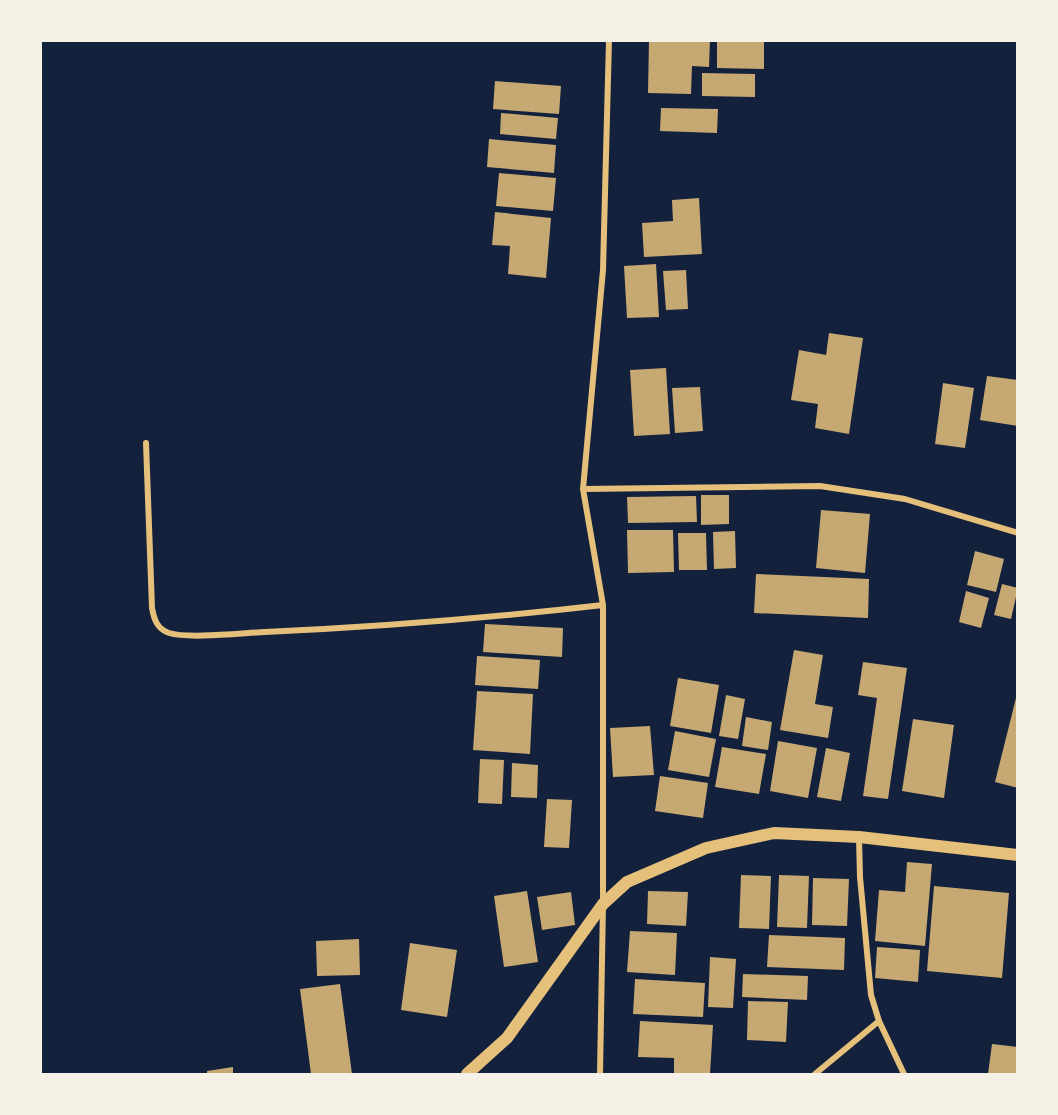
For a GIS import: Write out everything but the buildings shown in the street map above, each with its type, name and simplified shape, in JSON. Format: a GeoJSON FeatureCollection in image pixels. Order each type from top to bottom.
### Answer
{"type":"FeatureCollection","features":[{"type":"Feature","properties":{"kind":"main road"},"geometry":{"type":"LineString","coordinates":[[467,1074],[507,1038],[603,904],[627,882],[706,848],[774,833],[859,837],[1017,855]]}},
{"type":"Feature","properties":{"kind":"street"},"geometry":{"type":"LineString","coordinates":[[600,1074],[603,904],[603,605],[583,489],[603,270],[609,40]]}},
{"type":"Feature","properties":{"kind":"street"},"geometry":{"type":"LineString","coordinates":[[146,443],[152,608],[155,622],[161,629],[170,633],[193,635],[353,628],[467,620],[603,605]]}},
{"type":"Feature","properties":{"kind":"street"},"geometry":{"type":"LineString","coordinates":[[583,489],[820,486],[905,499],[1017,533]]}},
{"type":"Feature","properties":{"kind":"street"},"geometry":{"type":"LineString","coordinates":[[859,837],[860,877],[871,995],[879,1021],[904,1074]]}},
{"type":"Feature","properties":{"kind":"street"},"geometry":{"type":"LineString","coordinates":[[815,1074],[879,1021]]}}]}
